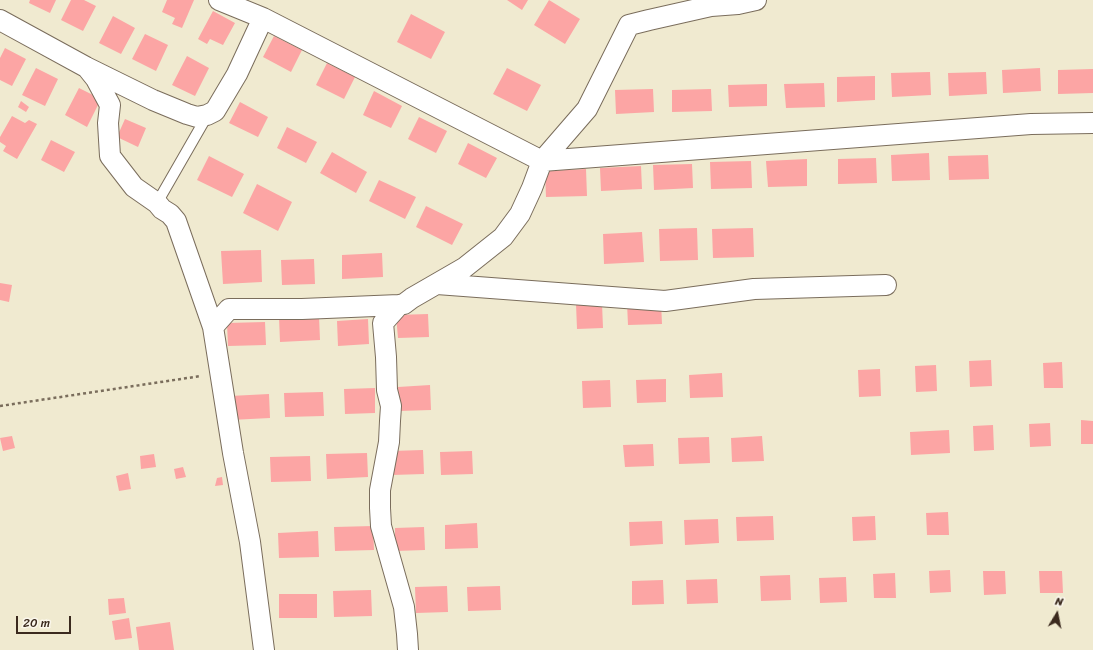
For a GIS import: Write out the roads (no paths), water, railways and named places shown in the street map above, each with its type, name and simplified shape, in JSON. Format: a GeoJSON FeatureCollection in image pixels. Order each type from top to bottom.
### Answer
{"type":"FeatureCollection","features":[{"type":"Feature","properties":{"kind":"street"},"geometry":{"type":"LineString","coordinates":[[219,0],[263,18],[542,160],[1032,124],[1093,122]]}},
{"type":"Feature","properties":{"kind":"street"},"geometry":{"type":"LineString","coordinates":[[213,327],[229,309],[302,309],[404,304],[464,268],[503,237],[520,214],[532,188],[542,160],[587,109],[629,26],[712,6],[738,4],[756,0]]}},
{"type":"Feature","properties":{"kind":"street"},"geometry":{"type":"LineString","coordinates":[[0,20],[86,67],[153,100],[197,117],[207,115],[215,111],[237,74],[263,18]]}},
{"type":"Feature","properties":{"kind":"street"},"geometry":{"type":"LineString","coordinates":[[86,67],[96,79],[110,105],[108,123],[110,156],[134,187],[157,202],[162,209],[170,214],[176,221],[213,327],[233,453],[250,542],[264,650]]}},
{"type":"Feature","properties":{"kind":"street"},"geometry":{"type":"LineString","coordinates":[[437,284],[665,301],[754,289],[886,285]]}},
{"type":"Feature","properties":{"kind":"street"},"geometry":{"type":"LineString","coordinates":[[383,323],[399,305]]}},
{"type":"Feature","properties":{"kind":"street"},"geometry":{"type":"LineString","coordinates":[[363,306],[383,323],[387,390],[391,406],[388,442],[380,490],[380,508],[382,526],[404,607],[408,650]]}},
{"type":"Feature","properties":{"kind":"lane"},"geometry":{"type":"LineString","coordinates":[[157,202],[207,115]]}}]}
